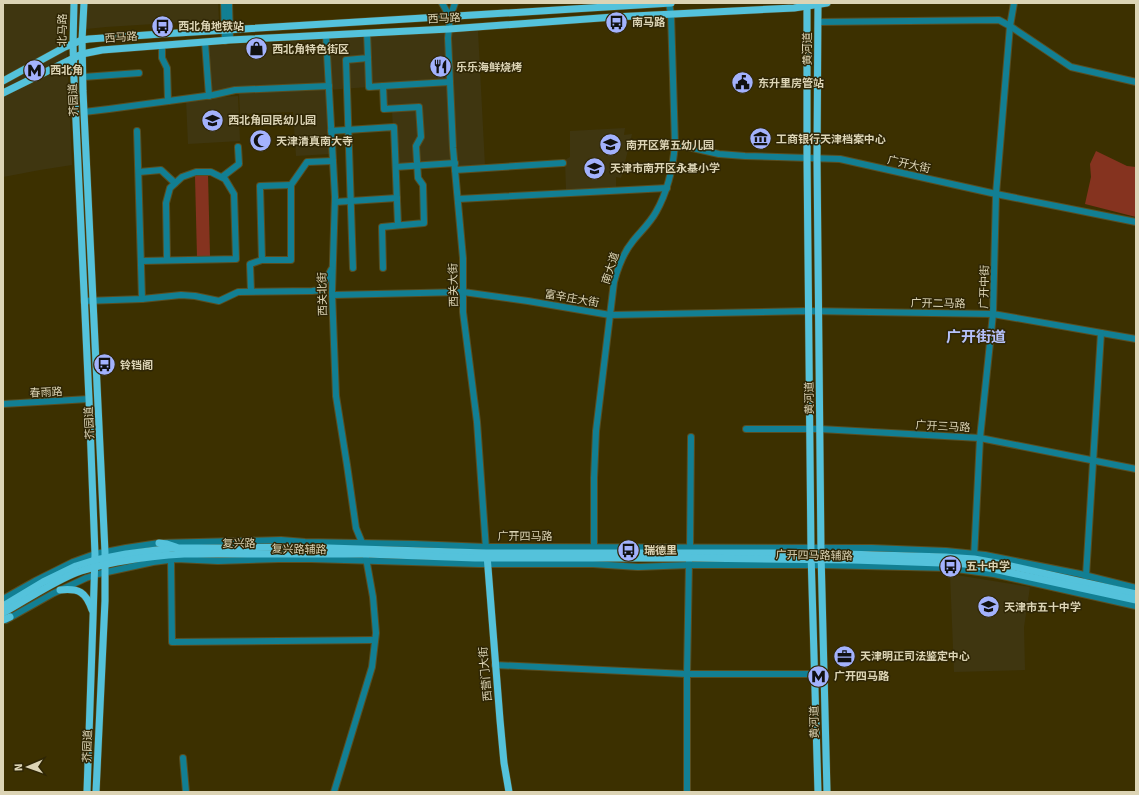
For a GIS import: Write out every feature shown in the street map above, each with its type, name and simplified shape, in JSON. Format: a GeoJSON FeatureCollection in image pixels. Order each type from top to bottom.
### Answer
{"type":"FeatureCollection","features":[{"type":"Feature","properties":{"kind":"main road","name":"北马路"},"geometry":{"type":"LineString","coordinates":[[73,58],[74,3]]}},
{"type":"Feature","properties":{"kind":"main road","name":"北马路"},"geometry":{"type":"LineString","coordinates":[[82,54],[84,3]]}},
{"type":"Feature","properties":{"kind":"main road","name":"西马路"},"geometry":{"type":"LineString","coordinates":[[3,81],[82,40],[670,3]]}},
{"type":"Feature","properties":{"kind":"main road","name":"西马路"},"geometry":{"type":"LineString","coordinates":[[3,93],[82,54],[102,50],[205,42],[449,29],[827,3]]}},
{"type":"Feature","properties":{"kind":"main road","name":"黄河道"},"geometry":{"type":"LineString","coordinates":[[818,4],[817,158],[821,556],[827,792]]}},
{"type":"Feature","properties":{"kind":"main road","name":"黄河道"},"geometry":{"type":"LineString","coordinates":[[808,5],[807,158],[811,429],[811,556],[818,792]]}},
{"type":"Feature","properties":{"kind":"main road","name":"芥园道"},"geometry":{"type":"LineString","coordinates":[[82,54],[105,562],[96,792]]}},
{"type":"Feature","properties":{"kind":"main road","name":"芥园道"},"geometry":{"type":"LineString","coordinates":[[73,58],[95,560],[87,792]]}},
{"type":"Feature","properties":{"kind":"main road"},"geometry":{"type":"LineString","coordinates":[[159,543],[178,548]]}},
{"type":"Feature","properties":{"kind":"main road","name":"复兴路"},"geometry":{"type":"LineString","coordinates":[[105,562],[156,550],[178,548],[297,547],[365,552]]}},
{"type":"Feature","properties":{"kind":"main road","name":"复兴路"},"geometry":{"type":"LineString","coordinates":[[3,606],[76,566],[95,560],[105,562],[172,554],[365,552],[487,556]]}},
{"type":"Feature","properties":{"kind":"main road","name":"广开四马路"},"geometry":{"type":"LineString","coordinates":[[487,556],[945,557],[973,562],[1002,564],[1136,594]]}},
{"type":"Feature","properties":{"kind":"main road","name":"西营门大街"},"geometry":{"type":"LineString","coordinates":[[487,556],[504,763],[509,792]]}},
{"type":"Feature","properties":{"kind":"main road","name":"复兴路"},"geometry":{"type":"LineString","coordinates":[[3,614],[95,560]]}},
{"type":"Feature","properties":{"kind":"main road","name":"广开四马路"},"geometry":{"type":"LineString","coordinates":[[973,562],[988,568],[1136,600]]}},
{"type":"Feature","properties":{"kind":"main road"},"geometry":{"type":"LineString","coordinates":[[60,590],[72,590],[83,593],[89,602],[93,619]]}},
{"type":"Feature","properties":{"kind":"main road"},"geometry":{"type":"LineString","coordinates":[[3,620],[10,617]]}},
{"type":"Feature","properties":{"kind":"street"},"geometry":{"type":"LineString","coordinates":[[224,3],[228,41]]}},
{"type":"Feature","properties":{"kind":"street"},"geometry":{"type":"LineString","coordinates":[[227,30],[229,3]]}},
{"type":"Feature","properties":{"kind":"street"},"geometry":{"type":"LineString","coordinates":[[442,3],[450,17]]}},
{"type":"Feature","properties":{"kind":"street","name":"西关大街"},"geometry":{"type":"LineString","coordinates":[[455,3],[450,17],[448,38],[455,170],[463,258],[463,312],[480,449],[480,476],[487,556]]}},
{"type":"Feature","properties":{"kind":"street","name":"南大道"},"geometry":{"type":"LineString","coordinates":[[594,556],[594,478],[596,431],[614,282],[626,251],[657,211],[667,188],[671,174],[675,144],[670,3]]}},
{"type":"Feature","properties":{"kind":"street","name":"广开中街"},"geometry":{"type":"LineString","coordinates":[[973,562],[980,438],[993,314],[996,194],[1010,26],[1014,3]]}},
{"type":"Feature","properties":{"kind":"street"},"geometry":{"type":"LineString","coordinates":[[818,22],[999,20],[1072,67],[1136,82]]}},
{"type":"Feature","properties":{"kind":"street"},"geometry":{"type":"LineString","coordinates":[[367,33],[369,87],[450,82]]}},
{"type":"Feature","properties":{"kind":"street","name":"西关北街"},"geometry":{"type":"LineString","coordinates":[[326,36],[335,202],[332,296],[336,396],[356,528],[365,552],[373,597],[376,633],[372,667],[334,792]]}},
{"type":"Feature","properties":{"kind":"street"},"geometry":{"type":"LineString","coordinates":[[205,42],[208,96]]}},
{"type":"Feature","properties":{"kind":"street"},"geometry":{"type":"LineString","coordinates":[[162,45],[162,58],[167,68],[168,101]]}},
{"type":"Feature","properties":{"kind":"street"},"geometry":{"type":"LineString","coordinates":[[353,268],[346,60],[368,58]]}},
{"type":"Feature","properties":{"kind":"street"},"geometry":{"type":"LineString","coordinates":[[83,78],[139,73]]}},
{"type":"Feature","properties":{"kind":"street"},"geometry":{"type":"LineString","coordinates":[[84,112],[208,96],[235,90],[329,86]]}},
{"type":"Feature","properties":{"kind":"street"},"geometry":{"type":"LineString","coordinates":[[383,86],[384,109],[419,107],[421,137],[416,146],[418,178],[423,185],[424,223],[382,227],[383,268]]}},
{"type":"Feature","properties":{"kind":"street"},"geometry":{"type":"LineString","coordinates":[[331,131],[394,127],[398,225]]}},
{"type":"Feature","properties":{"kind":"street"},"geometry":{"type":"LineString","coordinates":[[137,131],[142,299]]}},
{"type":"Feature","properties":{"kind":"street","name":"广开大街"},"geometry":{"type":"LineString","coordinates":[[675,144],[719,154],[840,159],[996,194],[1136,222]]}},
{"type":"Feature","properties":{"kind":"street"},"geometry":{"type":"LineString","coordinates":[[222,177],[239,164],[238,147]]}},
{"type":"Feature","properties":{"kind":"street"},"geometry":{"type":"LineString","coordinates":[[251,291],[250,264],[262,260],[291,260],[290,185],[307,162],[333,162]]}},
{"type":"Feature","properties":{"kind":"street"},"geometry":{"type":"LineString","coordinates":[[396,167],[455,163]]}},
{"type":"Feature","properties":{"kind":"street"},"geometry":{"type":"LineString","coordinates":[[455,170],[563,163]]}},
{"type":"Feature","properties":{"kind":"street"},"geometry":{"type":"LineString","coordinates":[[139,172],[161,170],[175,184]]}},
{"type":"Feature","properties":{"kind":"street"},"geometry":{"type":"LineString","coordinates":[[141,261],[236,259],[234,194],[225,178],[211,172],[196,172],[182,177],[170,188],[166,204],[167,260]]}},
{"type":"Feature","properties":{"kind":"street"},"geometry":{"type":"LineString","coordinates":[[262,260],[260,186],[290,185]]}},
{"type":"Feature","properties":{"kind":"street"},"geometry":{"type":"LineString","coordinates":[[458,200],[667,188]]}},
{"type":"Feature","properties":{"kind":"street"},"geometry":{"type":"LineString","coordinates":[[335,202],[397,198]]}},
{"type":"Feature","properties":{"kind":"street"},"geometry":{"type":"LineString","coordinates":[[84,301],[142,299],[181,295],[219,301],[238,292],[321,290],[332,268]]}},
{"type":"Feature","properties":{"kind":"street","name":"富辛庄大街"},"geometry":{"type":"LineString","coordinates":[[332,296],[463,292],[610,315],[809,312]]}},
{"type":"Feature","properties":{"kind":"street","name":"广开二马路"},"geometry":{"type":"LineString","coordinates":[[809,312],[993,314],[1136,339]]}},
{"type":"Feature","properties":{"kind":"street"},"geometry":{"type":"LineString","coordinates":[[1086,576],[1101,333]]}},
{"type":"Feature","properties":{"kind":"street","name":"春雨路"},"geometry":{"type":"LineString","coordinates":[[3,404],[89,399]]}},
{"type":"Feature","properties":{"kind":"street","name":"广开三马路"},"geometry":{"type":"LineString","coordinates":[[746,429],[820,429],[980,438],[1136,469]]}},
{"type":"Feature","properties":{"kind":"street"},"geometry":{"type":"LineString","coordinates":[[687,792],[687,674],[691,437]]}},
{"type":"Feature","properties":{"kind":"street","name":"复兴路辅路"},"geometry":{"type":"LineString","coordinates":[[10,617],[60,590],[95,575],[105,562],[126,548],[159,543],[281,540],[365,552],[487,556]]}},
{"type":"Feature","properties":{"kind":"street","name":"复兴路辅路"},"geometry":{"type":"LineString","coordinates":[[3,598],[73,562],[95,560],[105,562],[153,562],[171,560],[218,561],[280,558],[365,552],[414,544],[487,556]]}},
{"type":"Feature","properties":{"kind":"street","name":"广开四马路辅路"},"geometry":{"type":"LineString","coordinates":[[487,556],[594,556],[638,567],[690,556],[821,556],[942,568],[973,562],[994,574],[1136,606]]}},
{"type":"Feature","properties":{"kind":"street"},"geometry":{"type":"LineString","coordinates":[[171,560],[172,642],[375,640]]}},
{"type":"Feature","properties":{"kind":"street","name":"广开四马路"},"geometry":{"type":"LineString","coordinates":[[973,562],[1086,576],[1136,588]]}},
{"type":"Feature","properties":{"kind":"street"},"geometry":{"type":"LineString","coordinates":[[495,665],[687,674],[814,674]]}},
{"type":"Feature","properties":{"kind":"street"},"geometry":{"type":"LineString","coordinates":[[183,758],[186,792]]}},
{"type":"Feature","properties":{"kind":"shaded area","name":"西北角"},"geometry":{"type":"Polygon","coordinates":[[[3,3],[218,3],[219,20],[66,31],[72,165],[3,177],[3,3]]]}},
{"type":"Feature","properties":{"kind":"shaded area"},"geometry":{"type":"Polygon","coordinates":[[[478,31],[485,166],[458,168],[446,162],[395,165],[392,111],[384,111],[383,86],[327,90],[330,154],[296,156],[293,112],[240,114],[239,94],[210,95],[207,46],[478,31]]]}},
{"type":"Feature","properties":{"kind":"shaded area","name":"西北角回民幼儿园"},"geometry":{"type":"Polygon","coordinates":[[[238,96],[240,141],[188,144],[186,99],[238,96]]]}},
{"type":"Feature","properties":{"kind":"shaded area","name":"天津市南开区永基小学"},"geometry":{"type":"Polygon","coordinates":[[[625,128],[624,135],[632,134],[621,178],[616,177],[616,188],[573,192],[566,190],[565,160],[570,157],[570,131],[625,128]]]}},
{"type":"Feature","properties":{"kind":"shaded area"},"geometry":{"type":"Polygon","coordinates":[[[1096,151],[1127,166],[1136,167],[1136,217],[1085,204],[1091,177],[1090,164],[1096,151]]]}},
{"type":"Feature","properties":{"kind":"shaded area"},"geometry":{"type":"Polygon","coordinates":[[[208,175],[210,256],[197,257],[195,176],[208,175]]]}},
{"type":"Feature","properties":{"kind":"shaded area","name":"天津市五十中学"},"geometry":{"type":"Polygon","coordinates":[[[950,574],[1030,587],[1024,627],[1025,670],[954,672],[950,574]]]}},
{"type":"Feature","properties":{"kind":"place","name":"南马路"},"geometry":{"type":"Point","coordinates":[617,22]}},
{"type":"Feature","properties":{"kind":"place","name":"西北角地铁站"},"geometry":{"type":"Point","coordinates":[163,26]}},
{"type":"Feature","properties":{"kind":"place","name":"西北角特色街区"},"geometry":{"type":"Point","coordinates":[256,49]}},
{"type":"Feature","properties":{"kind":"place","name":"乐乐海鲜烧烤"},"geometry":{"type":"Point","coordinates":[441,67]}},
{"type":"Feature","properties":{"kind":"place","name":"西北角"},"geometry":{"type":"Point","coordinates":[35,70]}},
{"type":"Feature","properties":{"kind":"place","name":"东升里房管站"},"geometry":{"type":"Point","coordinates":[743,83]}},
{"type":"Feature","properties":{"kind":"place","name":"西北角回民幼儿园"},"geometry":{"type":"Point","coordinates":[213,120]}},
{"type":"Feature","properties":{"kind":"place","name":"工商银行天津档案中心"},"geometry":{"type":"Point","coordinates":[761,139]}},
{"type":"Feature","properties":{"kind":"place","name":"天津清真南大寺"},"geometry":{"type":"Point","coordinates":[261,141]}},
{"type":"Feature","properties":{"kind":"place","name":"南开区第五幼儿园"},"geometry":{"type":"Point","coordinates":[611,145]}},
{"type":"Feature","properties":{"kind":"place","name":"天津市南开区永基小学"},"geometry":{"type":"Point","coordinates":[595,168]}},
{"type":"Feature","properties":{"kind":"place","name":"铃铛阁"},"geometry":{"type":"Point","coordinates":[105,365]}},
{"type":"Feature","properties":{"kind":"place","name":"瑞德里"},"geometry":{"type":"Point","coordinates":[628,550]}},
{"type":"Feature","properties":{"kind":"place","name":"五十中学"},"geometry":{"type":"Point","coordinates":[951,566]}},
{"type":"Feature","properties":{"kind":"place","name":"天津市五十中学"},"geometry":{"type":"Point","coordinates":[989,607]}},
{"type":"Feature","properties":{"kind":"place","name":"天津明正司法鉴定中心"},"geometry":{"type":"Point","coordinates":[844,656]}},
{"type":"Feature","properties":{"kind":"place","name":"广开四马路"},"geometry":{"type":"Point","coordinates":[818,676]}},
{"type":"Feature","properties":{"kind":"district","name":"广开街道"},"geometry":{"type":"Point","coordinates":[976,337]}}]}
